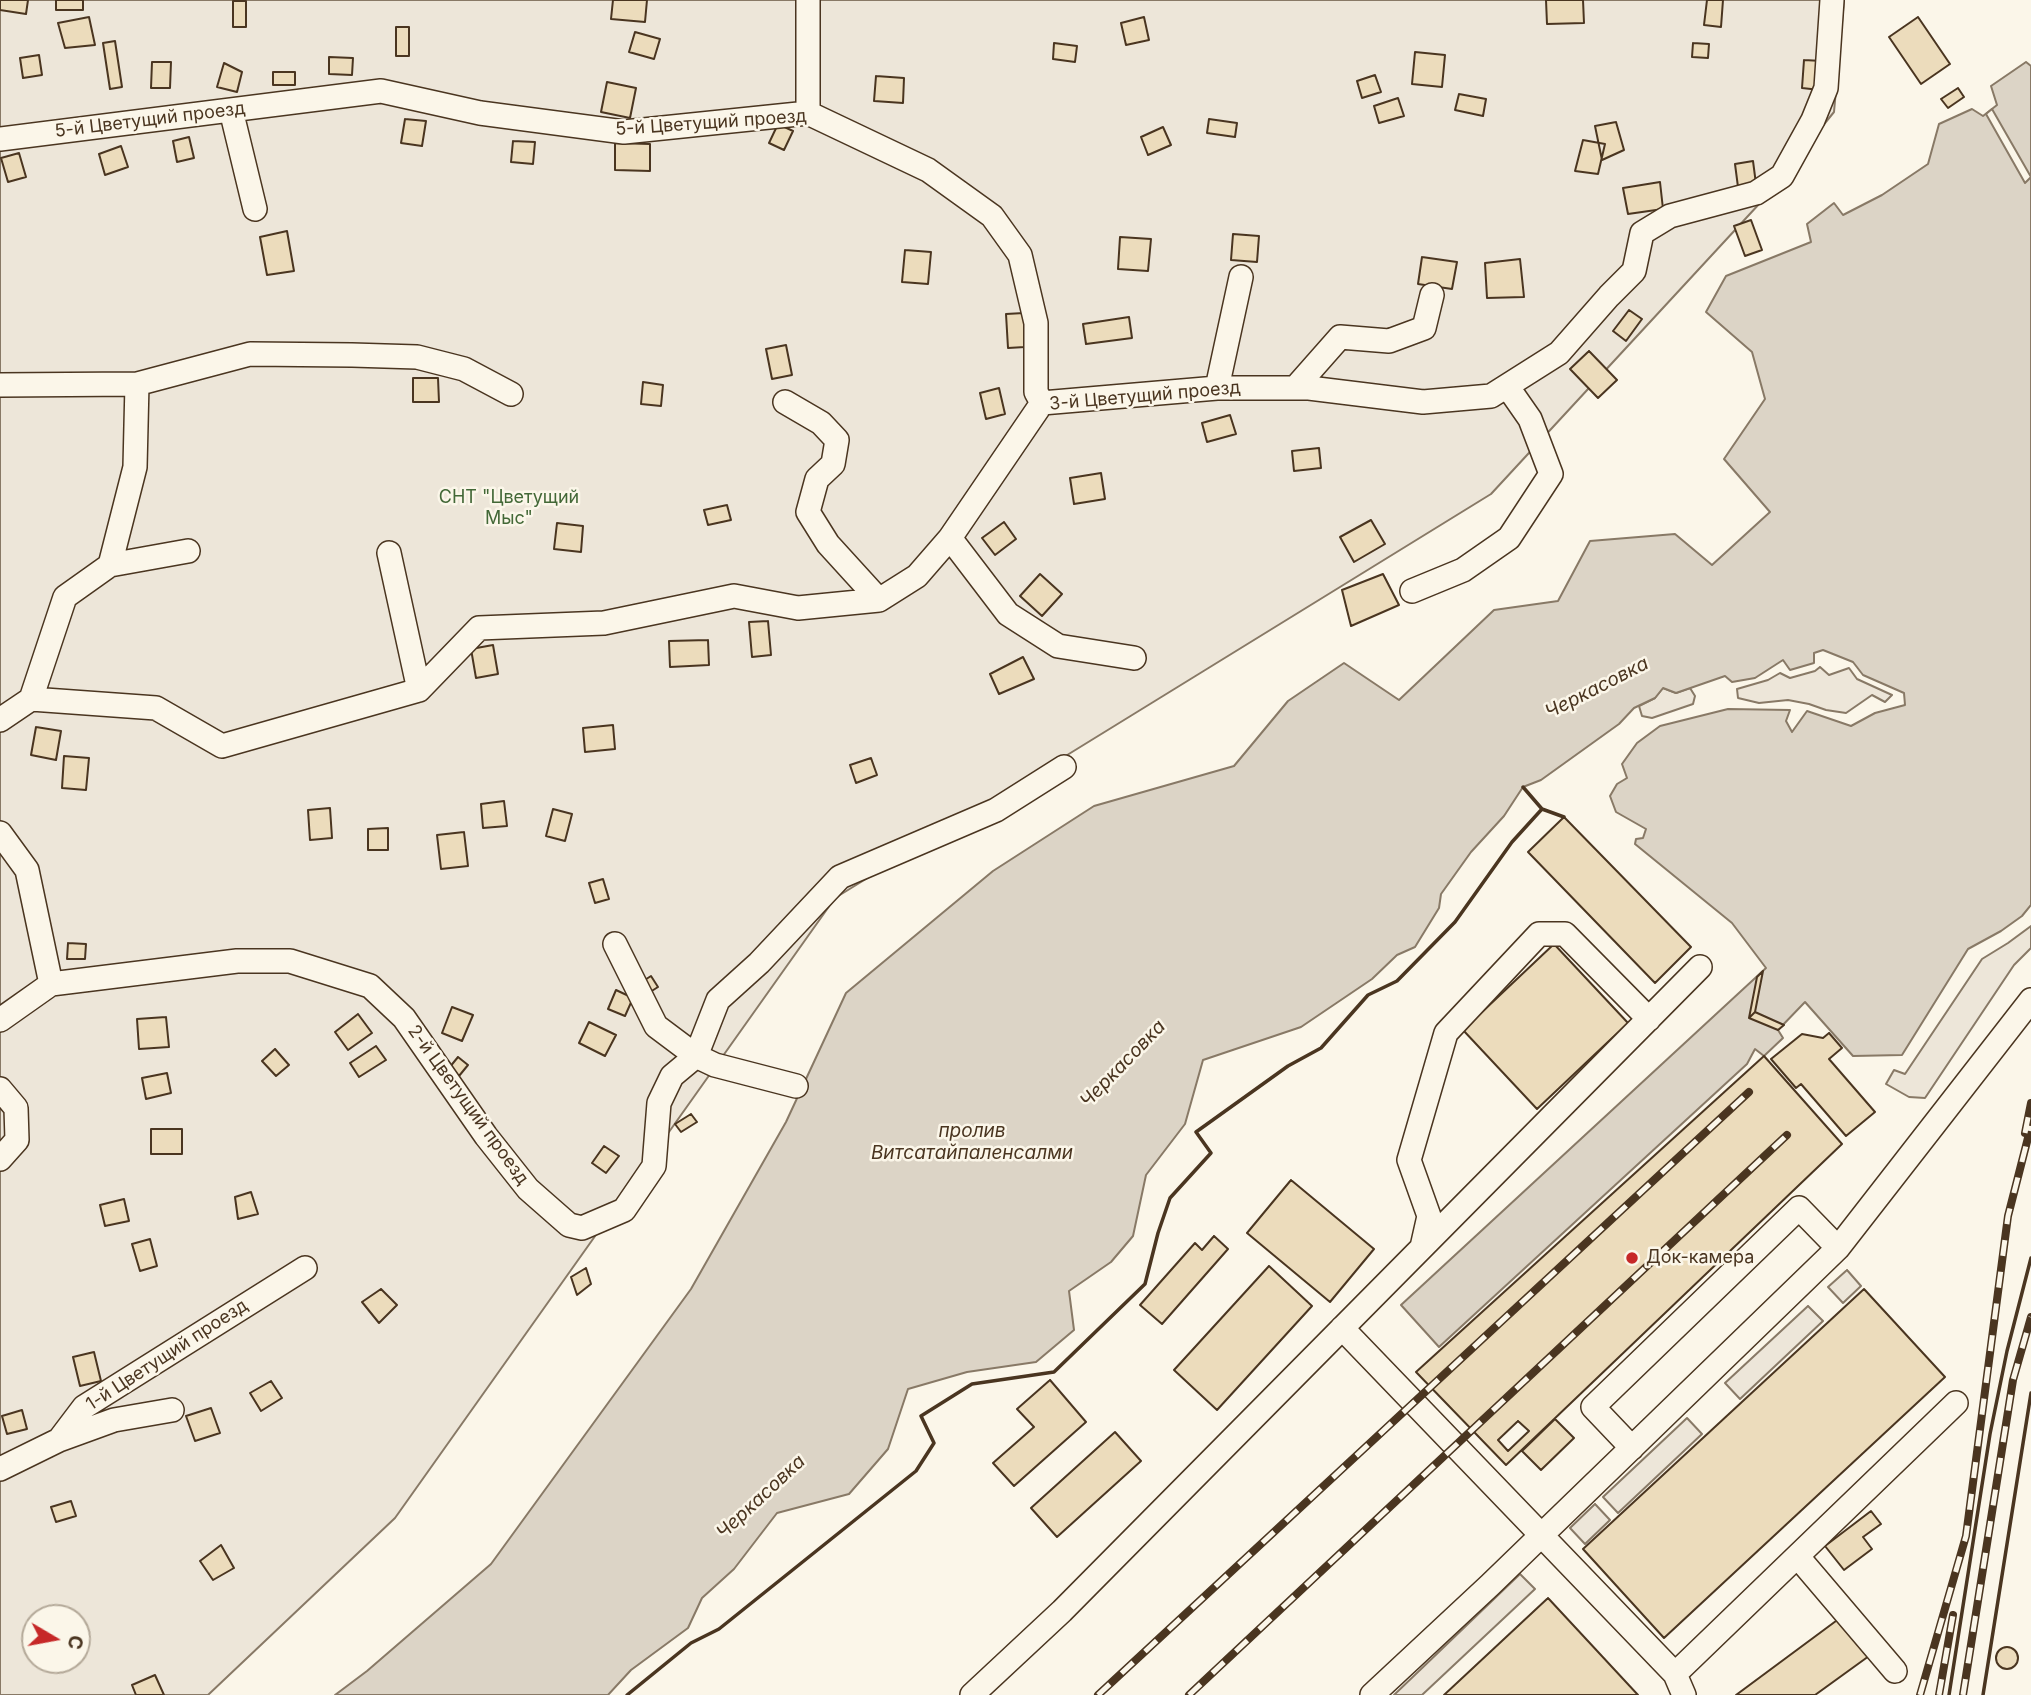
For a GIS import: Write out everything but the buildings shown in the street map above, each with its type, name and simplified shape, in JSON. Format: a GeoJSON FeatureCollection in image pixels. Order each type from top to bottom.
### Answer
{"type":"FeatureCollection","features":[{"type":"Feature","properties":{"kind":"street"},"geometry":{"type":"LineString","coordinates":[[808,0],[808,113]]}},
{"type":"Feature","properties":{"kind":"street","name":"3-й Цветущий проезд"},"geometry":{"type":"LineString","coordinates":[[419,690],[479,628],[604,623],[734,596],[798,608],[879,600],[917,576],[950,538],[1042,403],[1217,388],[1294,388],[1423,402],[1491,396],[1559,353],[1634,271],[1642,233],[1670,216],[1756,193],[1782,176],[1813,121],[1826,88],[1832,0]]}},
{"type":"Feature","properties":{"kind":"street","name":"5-й Цветущий проезд"},"geometry":{"type":"LineString","coordinates":[[0,139],[381,91],[480,113],[624,132],[808,113],[928,170],[992,216],[1020,255],[1036,323],[1036,392],[1042,403]]}},
{"type":"Feature","properties":{"kind":"street"},"geometry":{"type":"LineString","coordinates":[[231,110],[255,209]]}},
{"type":"Feature","properties":{"kind":"street"},"geometry":{"type":"LineString","coordinates":[[1217,388],[1241,277]]}},
{"type":"Feature","properties":{"kind":"street"},"geometry":{"type":"LineString","coordinates":[[1294,388],[1340,337],[1389,341],[1424,328],[1432,295]]}},
{"type":"Feature","properties":{"kind":"street"},"geometry":{"type":"LineString","coordinates":[[0,385],[137,384],[250,354],[352,355],[417,357],[464,369],[511,394]]}},
{"type":"Feature","properties":{"kind":"street"},"geometry":{"type":"LineString","coordinates":[[110,565],[135,467],[137,384]]}},
{"type":"Feature","properties":{"kind":"street"},"geometry":{"type":"LineString","coordinates":[[1412,591],[1464,570],[1509,538],[1551,474],[1530,419],[1507,386]]}},
{"type":"Feature","properties":{"kind":"street"},"geometry":{"type":"LineString","coordinates":[[785,402],[821,423],[837,440],[832,464],[817,479],[808,512],[828,544],[879,600]]}},
{"type":"Feature","properties":{"kind":"street"},"geometry":{"type":"LineString","coordinates":[[950,538],[1007,614],[1058,646],[1134,658]]}},
{"type":"Feature","properties":{"kind":"street"},"geometry":{"type":"LineString","coordinates":[[0,720],[31,699],[65,597],[110,565],[188,551]]}},
{"type":"Feature","properties":{"kind":"street"},"geometry":{"type":"LineString","coordinates":[[31,699],[156,708],[222,746],[419,690],[388,553]]}},
{"type":"Feature","properties":{"kind":"street","name":"2-й Цветущий проезд"},"geometry":{"type":"LineString","coordinates":[[0,1020],[51,984],[237,961],[290,961],[370,986],[404,1018],[486,1136],[528,1189],[569,1225],[582,1228],[624,1210],[654,1167],[659,1103],[672,1076],[696,1056],[718,1000],[759,963],[840,877],[996,810],[1064,766]]}},
{"type":"Feature","properties":{"kind":"street"},"geometry":{"type":"LineString","coordinates":[[0,833],[27,870],[51,984]]}},
{"type":"Feature","properties":{"kind":"street"},"geometry":{"type":"LineString","coordinates":[[1422,1248],[1429,1216],[1409,1160],[1447,1033],[1539,934],[1565,934],[1649,1019]]}},
{"type":"Feature","properties":{"kind":"street"},"geometry":{"type":"LineString","coordinates":[[615,944],[656,1026],[696,1056],[715,1065],[796,1086]]}},
{"type":"Feature","properties":{"kind":"street"},"geometry":{"type":"LineString","coordinates":[[972,1695],[1062,1611],[1700,967]]}},
{"type":"Feature","properties":{"kind":"street"},"geometry":{"type":"LineString","coordinates":[[1372,1695],[1838,1248],[2031,1000]]}},
{"type":"Feature","properties":{"kind":"street"},"geometry":{"type":"LineString","coordinates":[[0,1089],[16,1108],[17,1140],[0,1159]]}},
{"type":"Feature","properties":{"kind":"street"},"geometry":{"type":"LineString","coordinates":[[1632,1447],[1592,1407],[1720,1283],[1799,1208],[1838,1248]]}},
{"type":"Feature","properties":{"kind":"street","name":"1-й Цветущий проезд"},"geometry":{"type":"LineString","coordinates":[[0,1469],[59,1440],[84,1406],[305,1268]]}},
{"type":"Feature","properties":{"kind":"street"},"geometry":{"type":"LineString","coordinates":[[1342,1328],[1541,1535],[1680,1685],[1798,1557],[1956,1403]]}},
{"type":"Feature","properties":{"kind":"street"},"geometry":{"type":"LineString","coordinates":[[59,1440],[114,1420],[172,1409]]}},
{"type":"Feature","properties":{"kind":"street"},"geometry":{"type":"LineString","coordinates":[[1798,1557],[1895,1671]]}},
{"type":"Feature","properties":{"kind":"green space","name":"СНТ \"Цветущий Мыс\""},"geometry":{"type":"Polygon","coordinates":[[[0,0],[1844,0],[1834,112],[1760,203],[1491,494],[835,898],[395,1518],[208,1695],[0,1695],[0,0]]]}},
{"type":"Feature","properties":{"kind":"green space"},"geometry":{"type":"Polygon","coordinates":[[[1820,667],[1829,675],[1849,668],[1857,679],[1892,695],[1885,702],[1872,695],[1846,713],[1788,700],[1759,703],[1738,698],[1737,689],[1768,680],[1780,673],[1790,678],[1820,667]]]}},
{"type":"Feature","properties":{"kind":"green space"},"geometry":{"type":"Polygon","coordinates":[[[1663,688],[1676,693],[1690,688],[1695,696],[1693,704],[1652,718],[1642,716],[1639,706],[1655,698],[1663,688]]]}},
{"type":"Feature","properties":{"kind":"green space"},"geometry":{"type":"Polygon","coordinates":[[[2031,926],[2031,948],[2014,965],[1925,1098],[1909,1097],[1886,1084],[1894,1070],[1905,1074],[1982,959],[2031,926]]]}},
{"type":"Feature","properties":{"kind":"green space"},"geometry":{"type":"Polygon","coordinates":[[[1847,1270],[1861,1286],[1843,1303],[1828,1287],[1847,1270]]]}},
{"type":"Feature","properties":{"kind":"green space"},"geometry":{"type":"Polygon","coordinates":[[[1808,1306],[1823,1321],[1740,1399],[1725,1383],[1808,1306]]]}},
{"type":"Feature","properties":{"kind":"green space"},"geometry":{"type":"Polygon","coordinates":[[[1687,1418],[1702,1434],[1618,1513],[1603,1497],[1687,1418]]]}},
{"type":"Feature","properties":{"kind":"green space"},"geometry":{"type":"Polygon","coordinates":[[[1595,1504],[1610,1520],[1585,1544],[1570,1528],[1595,1504]]]}},
{"type":"Feature","properties":{"kind":"green space"},"geometry":{"type":"Polygon","coordinates":[[[1520,1574],[1535,1589],[1422,1695],[1394,1695],[1520,1574]]]}},
{"type":"Feature","properties":{"kind":"water"},"geometry":{"type":"Polygon","coordinates":[[[2026,62],[2031,66],[2031,905],[2022,916],[2001,931],[1968,949],[1902,1055],[1853,1056],[1805,1002],[1778,1030],[1783,1038],[1764,1056],[1755,1049],[1747,1064],[1439,1347],[1401,1305],[1766,968],[1732,923],[1635,844],[1636,839],[1643,838],[1646,829],[1616,812],[1610,796],[1617,784],[1627,778],[1622,764],[1637,743],[1660,726],[1728,709],[1790,710],[1786,721],[1792,732],[1807,711],[1851,726],[1875,713],[1905,705],[1904,693],[1863,675],[1853,662],[1823,650],[1814,653],[1814,663],[1790,670],[1783,660],[1755,678],[1732,682],[1725,676],[1676,693],[1663,688],[1655,698],[1634,708],[1619,724],[1541,780],[1523,787],[1504,816],[1471,852],[1441,894],[1439,908],[1415,947],[1397,955],[1372,979],[1301,1027],[1203,1060],[1185,1124],[1146,1175],[1133,1236],[1111,1262],[1069,1291],[1074,1330],[1036,1362],[967,1372],[908,1389],[888,1449],[849,1494],[777,1513],[734,1569],[702,1598],[688,1628],[631,1670],[608,1695],[335,1695],[367,1671],[491,1564],[691,1289],[786,1122],[846,993],[993,871],[1094,806],[1234,766],[1288,701],[1344,663],[1399,700],[1494,610],[1558,601],[1590,541],[1675,534],[1712,565],[1770,512],[1724,459],[1765,399],[1752,352],[1706,312],[1726,276],[1811,242],[1807,224],[1834,203],[1843,215],[1882,195],[1928,164],[1939,124],[1972,109],[1983,116],[1997,105],[1991,86],[2026,62]]]}},
{"type":"Feature","properties":{"kind":"pier"},"geometry":{"type":"Polygon","coordinates":[[[1992,109],[2031,177],[2025,183],[1986,114],[1992,109]]]}},
{"type":"Feature","properties":{"kind":"railway"},"geometry":{"type":"LineString","coordinates":[[1098,1695],[1749,1092]]}},
{"type":"Feature","properties":{"kind":"railway"},"geometry":{"type":"LineString","coordinates":[[2025,1133],[2031,1103]]}},
{"type":"Feature","properties":{"kind":"railway"},"geometry":{"type":"LineString","coordinates":[[1920,1695],[1966,1536],[2008,1216],[2031,1126]]}},
{"type":"Feature","properties":{"kind":"railway"},"geometry":{"type":"LineString","coordinates":[[1189,1695],[1787,1135]]}},
{"type":"Feature","properties":{"kind":"railway"},"geometry":{"type":"LineString","coordinates":[[1963,1695],[2013,1380],[2031,1317]]}},
{"type":"Feature","properties":{"kind":"railway"},"geometry":{"type":"LineString","coordinates":[[1939,1695],[1953,1615]]}},
{"type":"Feature","properties":{"kind":"wall"},"geometry":{"type":"LineString","coordinates":[[1523,787],[1542,809],[1564,817]]}},
{"type":"Feature","properties":{"kind":"wall"},"geometry":{"type":"LineString","coordinates":[[627,1695],[691,1643],[719,1629],[916,1471],[934,1443],[921,1416],[972,1384],[1054,1372],[1145,1284],[1170,1198],[1211,1153],[1196,1132],[1288,1066],[1321,1048],[1368,995],[1397,981],[1455,922],[1512,842],[1542,809]]}},
{"type":"Feature","properties":{"kind":"wall"},"geometry":{"type":"LineString","coordinates":[[1949,1695],[1990,1434],[2007,1351],[2031,1258]]}},
{"type":"Feature","properties":{"kind":"wall"},"geometry":{"type":"LineString","coordinates":[[1983,1695],[2031,1393]]}},
{"type":"Feature","properties":{"kind":"place","name":"Док-камера"},"geometry":{"type":"Point","coordinates":[1632,1258]}},
{"type":"Feature","properties":{"kind":"water label","name":"Черкасовка"},"geometry":{"type":"Point","coordinates":[1597,688]}},
{"type":"Feature","properties":{"kind":"water label","name":"Черкасовка"},"geometry":{"type":"Point","coordinates":[1123,1064]}},
{"type":"Feature","properties":{"kind":"water label","name":"пролив Витсатайпаленсалми"},"geometry":{"type":"Point","coordinates":[972,1142]}},
{"type":"Feature","properties":{"kind":"water label","name":"Черкасовка"},"geometry":{"type":"Point","coordinates":[761,1497]}}]}
